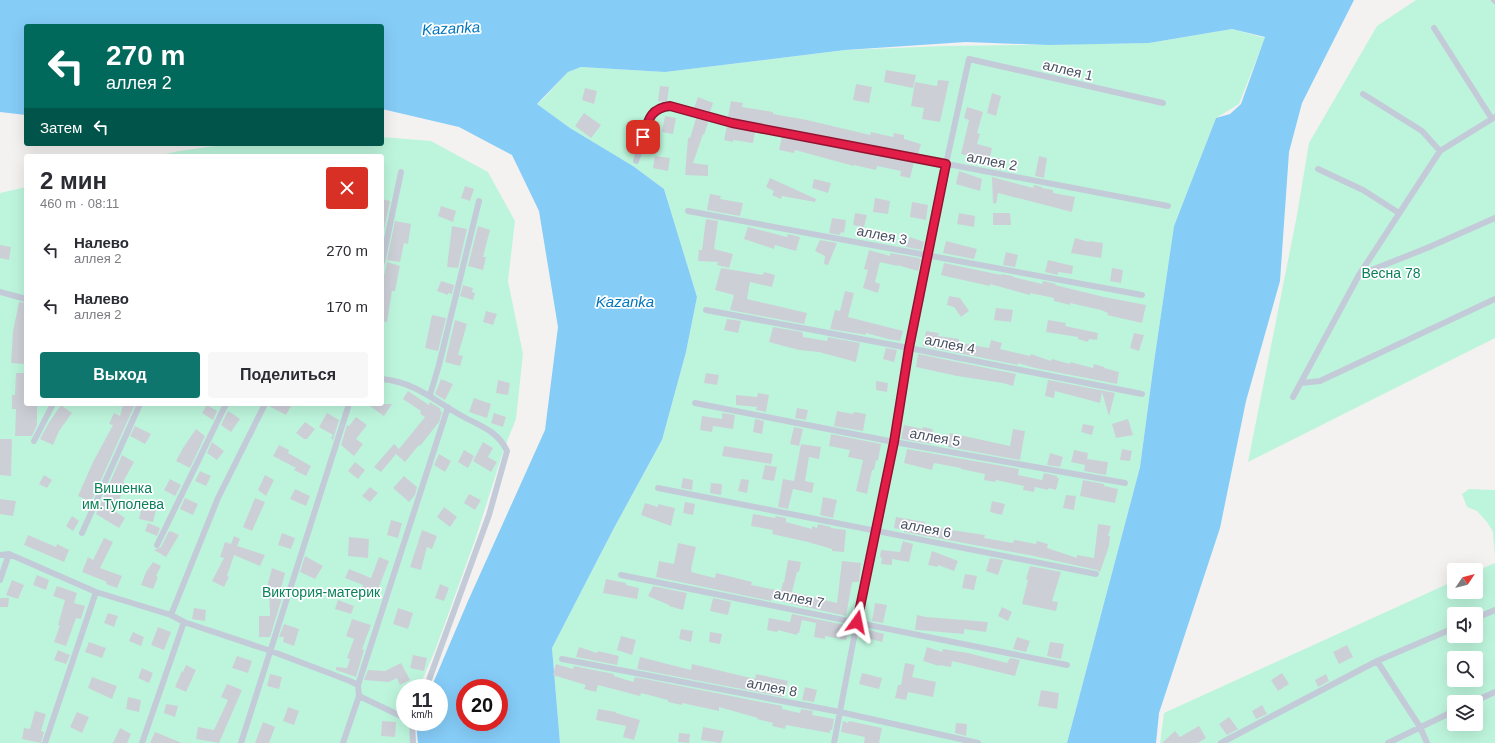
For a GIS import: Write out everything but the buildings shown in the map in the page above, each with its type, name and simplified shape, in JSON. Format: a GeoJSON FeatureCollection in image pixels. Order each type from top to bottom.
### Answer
{"type":"FeatureCollection","features":[{"type":"Feature","properties":{"kind":"lane"},"geometry":{"type":"LineString","coordinates":[[1293,397],[1359,275],[1440,151],[1494,118],[1434,28]]}},
{"type":"Feature","properties":{"kind":"lane","name":"аллея 1"},"geometry":{"type":"LineString","coordinates":[[946,164],[969,60],[1163,103]]}},
{"type":"Feature","properties":{"kind":"lane"},"geometry":{"type":"LineString","coordinates":[[1363,94],[1422,131],[1440,151]]}},
{"type":"Feature","properties":{"kind":"lane","name":"аллея 2"},"geometry":{"type":"LineString","coordinates":[[636,161],[650,117],[655,111],[662,107],[670,106],[732,123],[1168,206]]}},
{"type":"Feature","properties":{"kind":"lane"},"geometry":{"type":"LineString","coordinates":[[834,743],[894,442],[909,348],[946,164]]}},
{"type":"Feature","properties":{"kind":"lane"},"geometry":{"type":"LineString","coordinates":[[1318,169],[1363,190],[1399,213]]}},
{"type":"Feature","properties":{"kind":"lane"},"geometry":{"type":"LineString","coordinates":[[384,253],[401,172]]}},
{"type":"Feature","properties":{"kind":"lane"},"geometry":{"type":"LineString","coordinates":[[430,395],[441,358],[479,201]]}},
{"type":"Feature","properties":{"kind":"lane","name":"аллея 3"},"geometry":{"type":"LineString","coordinates":[[688,211],[1142,295]]}},
{"type":"Feature","properties":{"kind":"lane"},"geometry":{"type":"LineString","coordinates":[[1359,275],[1427,248],[1495,218]]}},
{"type":"Feature","properties":{"kind":"lane"},"geometry":{"type":"LineString","coordinates":[[0,294],[24,299]]}},
{"type":"Feature","properties":{"kind":"lane"},"geometry":{"type":"LineString","coordinates":[[1301,383],[1320,381],[1495,298]]}},
{"type":"Feature","properties":{"kind":"lane","name":"аллея 4"},"geometry":{"type":"LineString","coordinates":[[706,310],[1142,394]]}},
{"type":"Feature","properties":{"kind":"lane"},"geometry":{"type":"LineString","coordinates":[[384,380],[411,386],[430,395],[462,416],[486,428],[503,442],[507,451],[489,515],[429,679]]}},
{"type":"Feature","properties":{"kind":"lane","name":"аллея 5"},"geometry":{"type":"LineString","coordinates":[[695,403],[894,442],[1125,483]]}},
{"type":"Feature","properties":{"kind":"lane"},"geometry":{"type":"LineString","coordinates":[[34,441],[53,406]]}},
{"type":"Feature","properties":{"kind":"lane"},"geometry":{"type":"LineString","coordinates":[[82,533],[139,406]]}},
{"type":"Feature","properties":{"kind":"lane"},"geometry":{"type":"LineString","coordinates":[[157,545],[225,406]]}},
{"type":"Feature","properties":{"kind":"lane"},"geometry":{"type":"LineString","coordinates":[[171,615],[218,498],[264,406]]}},
{"type":"Feature","properties":{"kind":"lane"},"geometry":{"type":"LineString","coordinates":[[241,743],[349,406]]}},
{"type":"Feature","properties":{"kind":"lane"},"geometry":{"type":"LineString","coordinates":[[343,743],[359,696],[358,685],[448,407]]}},
{"type":"Feature","properties":{"kind":"lane","name":"аллея 6"},"geometry":{"type":"LineString","coordinates":[[658,488],[1096,574]]}},
{"type":"Feature","properties":{"kind":"lane"},"geometry":{"type":"LineString","coordinates":[[0,555],[8,554],[96,592],[171,615],[184,622],[271,651],[358,685]]}},
{"type":"Feature","properties":{"kind":"lane"},"geometry":{"type":"LineString","coordinates":[[0,580],[8,554]]}},
{"type":"Feature","properties":{"kind":"lane","name":"аллея 7"},"geometry":{"type":"LineString","coordinates":[[621,574],[1066,665]]}},
{"type":"Feature","properties":{"kind":"lane"},"geometry":{"type":"LineString","coordinates":[[45,743],[96,592]]}},
{"type":"Feature","properties":{"kind":"lane"},"geometry":{"type":"LineString","coordinates":[[1483,615],[1495,610]]}},
{"type":"Feature","properties":{"kind":"lane"},"geometry":{"type":"LineString","coordinates":[[142,743],[184,622]]}},
{"type":"Feature","properties":{"kind":"lane"},"geometry":{"type":"LineString","coordinates":[[1221,743],[1377,661],[1447,631]]}},
{"type":"Feature","properties":{"kind":"lane","name":"аллея 8"},"geometry":{"type":"LineString","coordinates":[[562,659],[840,712],[978,743]]}},
{"type":"Feature","properties":{"kind":"lane"},"geometry":{"type":"LineString","coordinates":[[1377,661],[1420,727],[1427,743]]}},
{"type":"Feature","properties":{"kind":"lane"},"geometry":{"type":"LineString","coordinates":[[1483,697],[1495,692]]}},
{"type":"Feature","properties":{"kind":"lane"},"geometry":{"type":"LineString","coordinates":[[359,696],[396,714]]}},
{"type":"Feature","properties":{"kind":"lane"},"geometry":{"type":"LineString","coordinates":[[1388,743],[1447,714]]}},
{"type":"Feature","properties":{"kind":"lane"},"geometry":{"type":"LineString","coordinates":[[412,731],[413,743]]}},
{"type":"Feature","properties":{"kind":"green space","name":"Весна 78"},"geometry":{"type":"Polygon","coordinates":[[[1416,0],[1495,0],[1495,338],[1248,462],[1297,215],[1309,143],[1377,26],[1416,0]]]}},
{"type":"Feature","properties":{"kind":"green space"},"geometry":{"type":"Polygon","coordinates":[[[1232,29],[1265,38],[1239,104],[1216,118],[1174,226],[1140,467],[1067,743],[560,743],[552,648],[614,528],[662,440],[686,352],[697,297],[664,189],[633,166],[570,128],[537,104],[568,72],[581,67],[665,72],[845,50],[944,46],[1149,43],[1232,29]]]}},
{"type":"Feature","properties":{"kind":"green space"},"geometry":{"type":"Polygon","coordinates":[[[384,137],[431,141],[488,172],[515,221],[508,281],[523,354],[516,419],[504,449],[475,540],[436,648],[423,679],[396,679],[396,731],[410,731],[410,743],[0,743],[0,193],[24,187],[24,406],[384,406],[384,154],[165,154],[215,146],[384,146],[384,137]]]}},
{"type":"Feature","properties":{"kind":"green space"},"geometry":{"type":"Polygon","coordinates":[[[1469,489],[1495,490],[1495,557],[1493,532],[1487,522],[1477,511],[1467,507],[1462,494],[1469,489]]]}},
{"type":"Feature","properties":{"kind":"green space"},"geometry":{"type":"Polygon","coordinates":[[[1495,563],[1495,743],[1160,743],[1164,713],[1447,584],[1447,599],[1483,599],[1483,568],[1495,563]]]}},
{"type":"Feature","properties":{"kind":"water","name":"Kazanka"},"geometry":{"type":"Polygon","coordinates":[[[0,0],[1354,0],[1302,103],[1289,152],[1280,281],[1246,401],[1220,528],[1159,713],[1156,743],[1067,743],[1140,467],[1174,226],[1216,118],[1230,114],[1241,104],[1265,37],[1232,29],[1149,43],[1049,45],[966,42],[845,50],[665,72],[581,67],[568,72],[537,104],[570,128],[633,166],[664,189],[697,297],[686,352],[662,440],[614,528],[552,648],[560,743],[418,743],[417,731],[448,731],[448,679],[435,679],[468,601],[545,430],[558,327],[539,211],[512,155],[459,127],[384,109],[384,24],[24,24],[24,115],[0,112],[0,0]]]}},
{"type":"Feature","properties":{"kind":"route"},"geometry":{"type":"LineString","coordinates":[[643,137],[650,117],[655,111],[662,107],[670,106],[732,123],[946,164],[909,348],[894,442],[857,622]]}},
{"type":"Feature","properties":{"kind":"park label","name":"Вишенка им.Туполева"},"geometry":{"type":"Point","coordinates":[123,496]}},
{"type":"Feature","properties":{"kind":"park label","name":"Виктория-материк"},"geometry":{"type":"Point","coordinates":[321,592]}}]}
